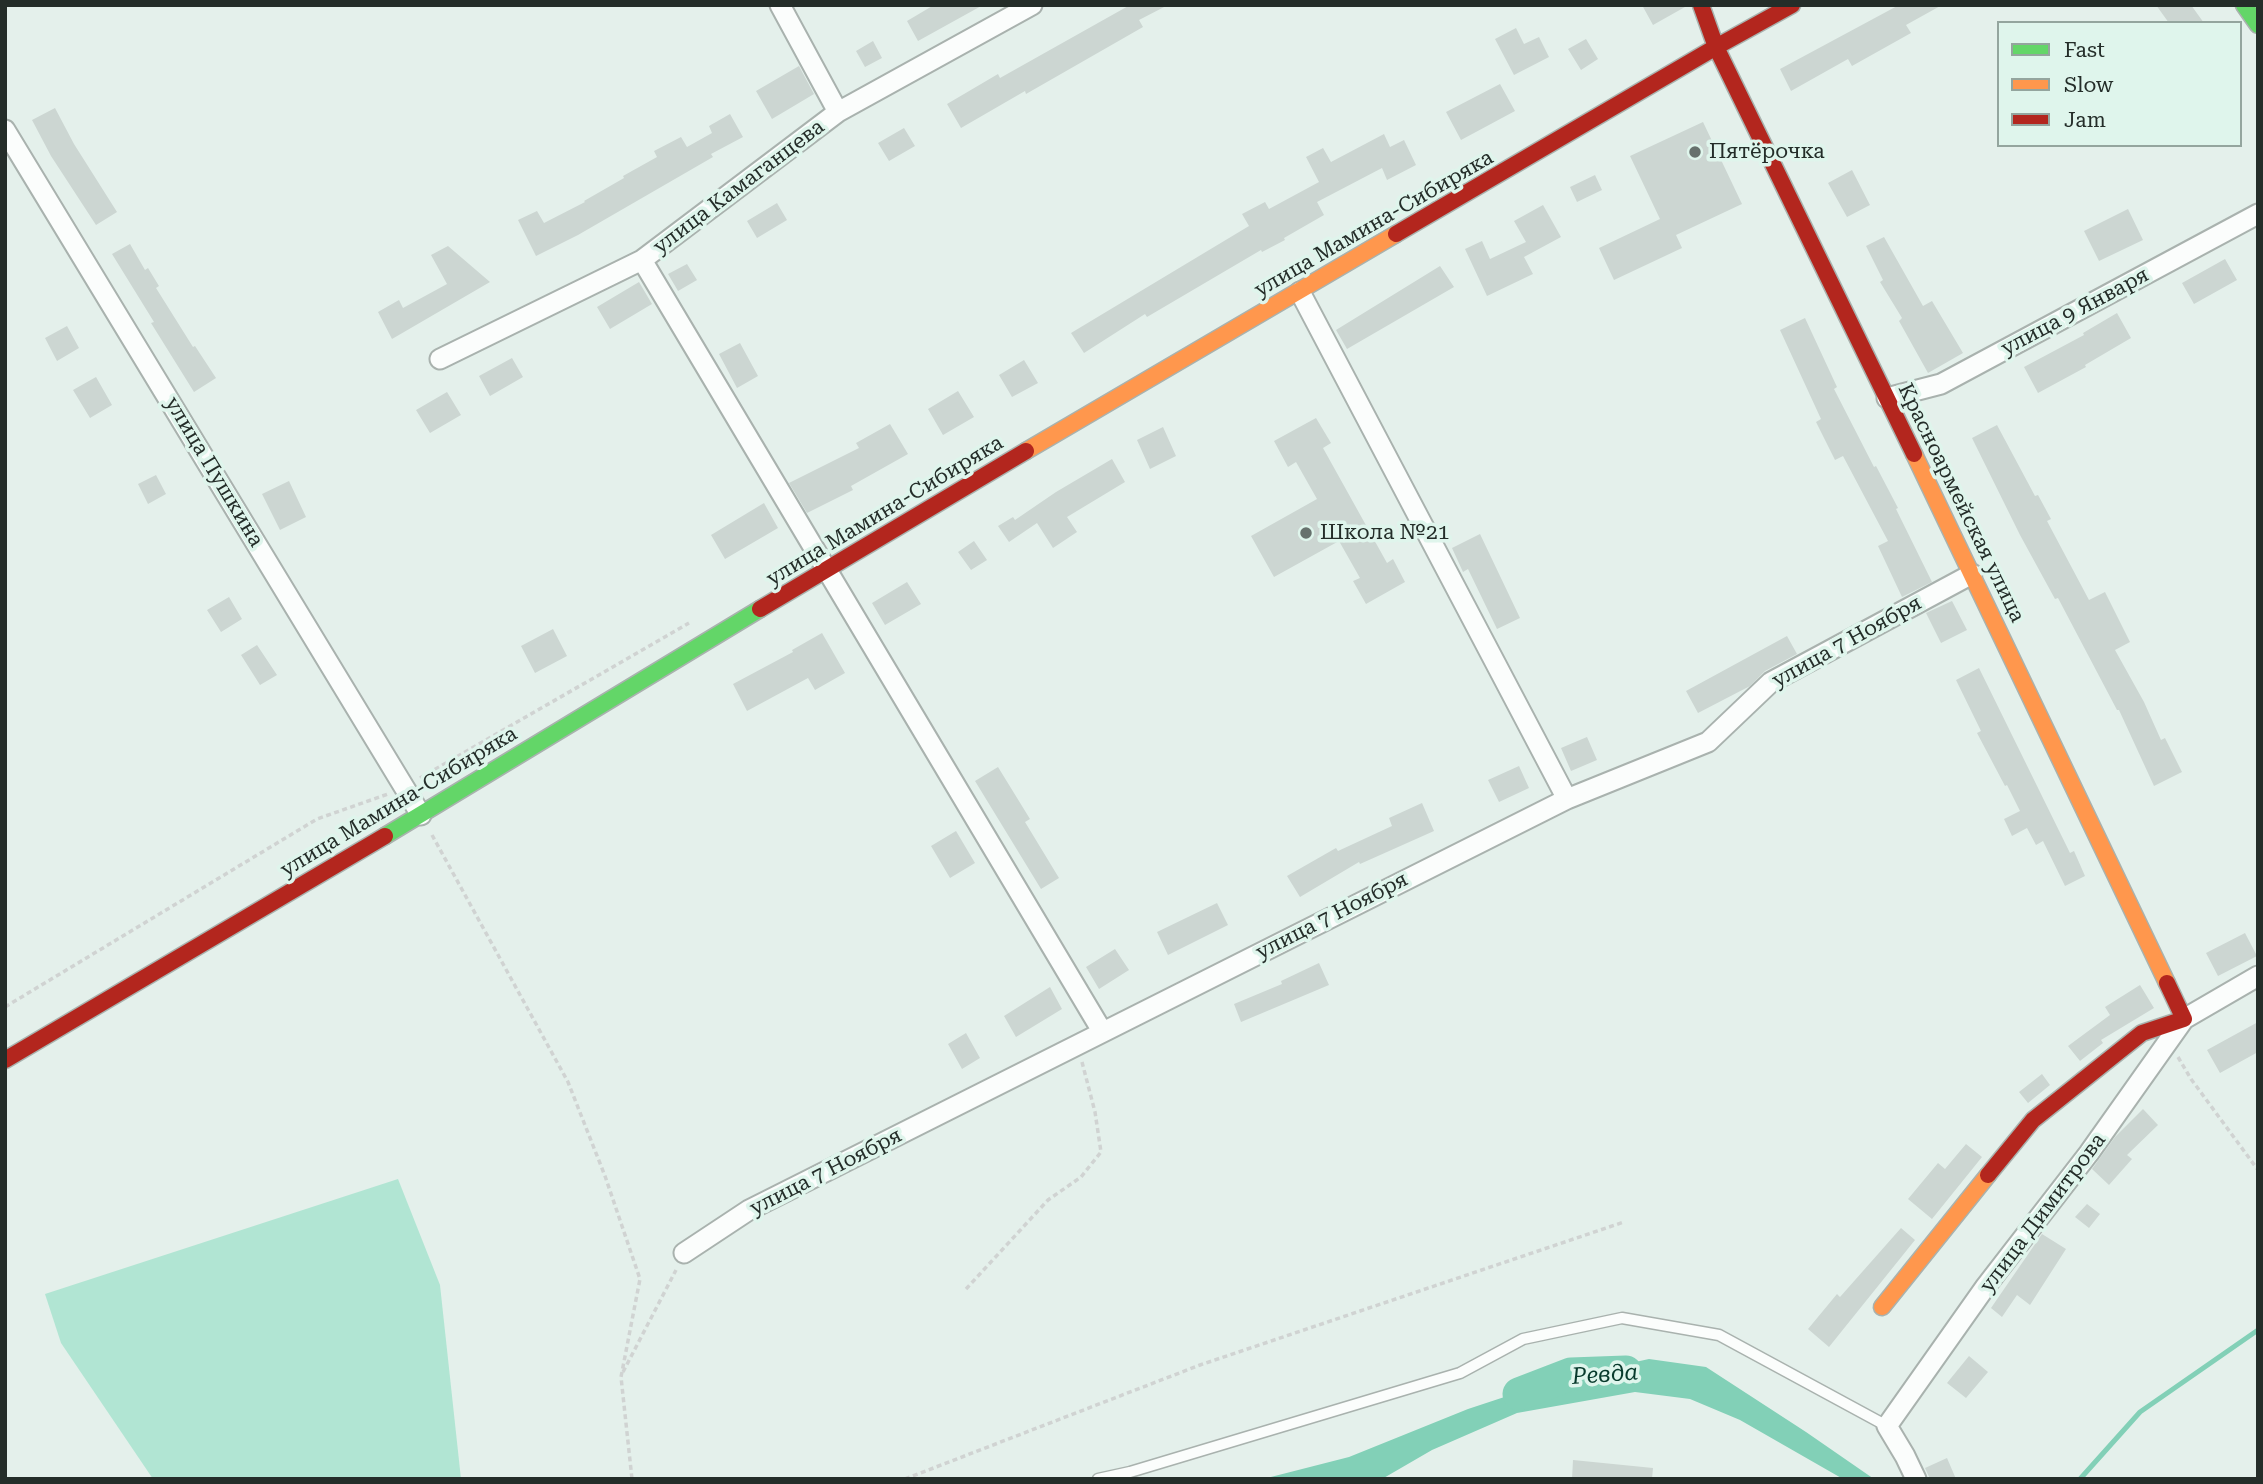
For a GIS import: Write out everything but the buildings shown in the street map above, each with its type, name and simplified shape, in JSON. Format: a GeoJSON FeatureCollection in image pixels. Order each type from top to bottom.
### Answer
{"type":"FeatureCollection","features":[{"type":"Feature","properties":{"kind":"street"},"geometry":{"type":"LineString","coordinates":[[780,5],[838,112]]}},
{"type":"Feature","properties":{"kind":"street","name":"улица Камаганцева"},"geometry":{"type":"LineString","coordinates":[[440,359],[642,260],[838,112],[1032,5]]}},
{"type":"Feature","properties":{"kind":"street","name":"Красноармейская улица"},"geometry":{"type":"LineString","coordinates":[[1701,5],[1716,47],[2185,1019]]}},
{"type":"Feature","properties":{"kind":"street","name":"улица Мамина-Сибиряка"},"geometry":{"type":"LineString","coordinates":[[5,1060],[421,815],[827,568],[1791,5]]}},
{"type":"Feature","properties":{"kind":"street"},"geometry":{"type":"LineString","coordinates":[[2245,5],[2258,25]]}},
{"type":"Feature","properties":{"kind":"street","name":"улица Пушкина"},"geometry":{"type":"LineString","coordinates":[[5,130],[421,815]]}},
{"type":"Feature","properties":{"kind":"street","name":"улица 9 Января"},"geometry":{"type":"LineString","coordinates":[[1887,397],[1941,384],[2258,214]]}},
{"type":"Feature","properties":{"kind":"street"},"geometry":{"type":"LineString","coordinates":[[642,260],[1102,1031]]}},
{"type":"Feature","properties":{"kind":"street"},"geometry":{"type":"LineString","coordinates":[[1300,292],[1567,799]]}},
{"type":"Feature","properties":{"kind":"street","name":"улица 7 Ноября"},"geometry":{"type":"LineString","coordinates":[[684,1253],[749,1210],[1102,1031],[1567,799],[1708,742],[1771,682],[1972,574]]}},
{"type":"Feature","properties":{"kind":"street","name":"улица Димитрова"},"geometry":{"type":"LineString","coordinates":[[1887,1426],[1986,1286],[2089,1153],[2185,1019],[2258,976]]}},
{"type":"Feature","properties":{"kind":"street"},"geometry":{"type":"LineString","coordinates":[[1882,1307],[2034,1119],[2142,1033],[2185,1019]]}},
{"type":"Feature","properties":{"kind":"street"},"geometry":{"type":"LineString","coordinates":[[1887,1426],[1916,1479]]}},
{"type":"Feature","properties":{"kind":"lane"},"geometry":{"type":"LineString","coordinates":[[1097,1479],[1130,1472],[1460,1373],[1523,1339],[1622,1318],[1718,1335],[1887,1426]]}},
{"type":"Feature","properties":{"kind":"path"},"geometry":{"type":"LineString","coordinates":[[5,1007],[317,819],[379,798],[405,786],[699,617]]}},
{"type":"Feature","properties":{"kind":"path"},"geometry":{"type":"LineString","coordinates":[[421,815],[568,1082],[605,1177],[640,1279],[621,1377],[632,1479]]}},
{"type":"Feature","properties":{"kind":"path"},"geometry":{"type":"LineString","coordinates":[[2169,1041],[2191,1079],[2258,1170]]}},
{"type":"Feature","properties":{"kind":"path"},"geometry":{"type":"LineString","coordinates":[[966,1289],[1048,1200],[1081,1177],[1101,1152],[1096,1112],[1083,1069],[1080,1042]]}},
{"type":"Feature","properties":{"kind":"path"},"geometry":{"type":"LineString","coordinates":[[905,1479],[1200,1365],[1624,1222]]}},
{"type":"Feature","properties":{"kind":"path"},"geometry":{"type":"LineString","coordinates":[[621,1377],[684,1253]]}},
{"type":"Feature","properties":{"kind":"shaded area"},"geometry":{"type":"Polygon","coordinates":[[[398,1179],[440,1285],[461,1479],[153,1479],[61,1343],[45,1294],[398,1179]]]}},
{"type":"Feature","properties":{"kind":"water"},"geometry":{"type":"Polygon","coordinates":[[[1649,1359],[1706,1367],[1874,1479],[1843,1479],[1740,1420],[1690,1399],[1635,1392],[1517,1413],[1432,1450],[1382,1479],[1263,1479],[1349,1457],[1468,1409],[1562,1378],[1649,1359]]]}},
{"type":"Feature","properties":{"kind":"waterway"},"geometry":{"type":"LineString","coordinates":[[2080,1479],[2140,1412],[2258,1330]]}},
{"type":"Feature","properties":{"kind":"waterway","name":"Ревда"},"geometry":{"type":"LineString","coordinates":[[1519,1394],[1571,1374],[1626,1372]]}},
{"type":"Feature","properties":{"kind":"traffic: fast"},"geometry":{"type":"LineString","coordinates":[[2244,5],[2258,25]]}},
{"type":"Feature","properties":{"kind":"traffic: fast"},"geometry":{"type":"LineString","coordinates":[[385,836],[760,609]]}},
{"type":"Feature","properties":{"kind":"traffic: slow"},"geometry":{"type":"LineString","coordinates":[[1026,451],[1396,234]]}},
{"type":"Feature","properties":{"kind":"traffic: slow"},"geometry":{"type":"LineString","coordinates":[[1914,454],[2167,983]]}},
{"type":"Feature","properties":{"kind":"traffic: slow"},"geometry":{"type":"LineString","coordinates":[[1882,1307],[1988,1175]]}},
{"type":"Feature","properties":{"kind":"traffic: jam"},"geometry":{"type":"LineString","coordinates":[[1701,5],[1716,47],[1914,454]]}},
{"type":"Feature","properties":{"kind":"traffic: jam"},"geometry":{"type":"LineString","coordinates":[[1396,234],[1792,5]]}},
{"type":"Feature","properties":{"kind":"traffic: jam"},"geometry":{"type":"LineString","coordinates":[[760,609],[1026,451]]}},
{"type":"Feature","properties":{"kind":"traffic: jam"},"geometry":{"type":"LineString","coordinates":[[5,1060],[385,836]]}},
{"type":"Feature","properties":{"kind":"traffic: jam"},"geometry":{"type":"LineString","coordinates":[[1988,1175],[2033,1120],[2142,1033],[2184,1019],[2167,983]]}},
{"type":"Feature","properties":{"kind":"place","name":"Пятёрочка"},"geometry":{"type":"Point","coordinates":[1695,152]}},
{"type":"Feature","properties":{"kind":"place","name":"Школа №21"},"geometry":{"type":"Point","coordinates":[1306,533]}}]}
